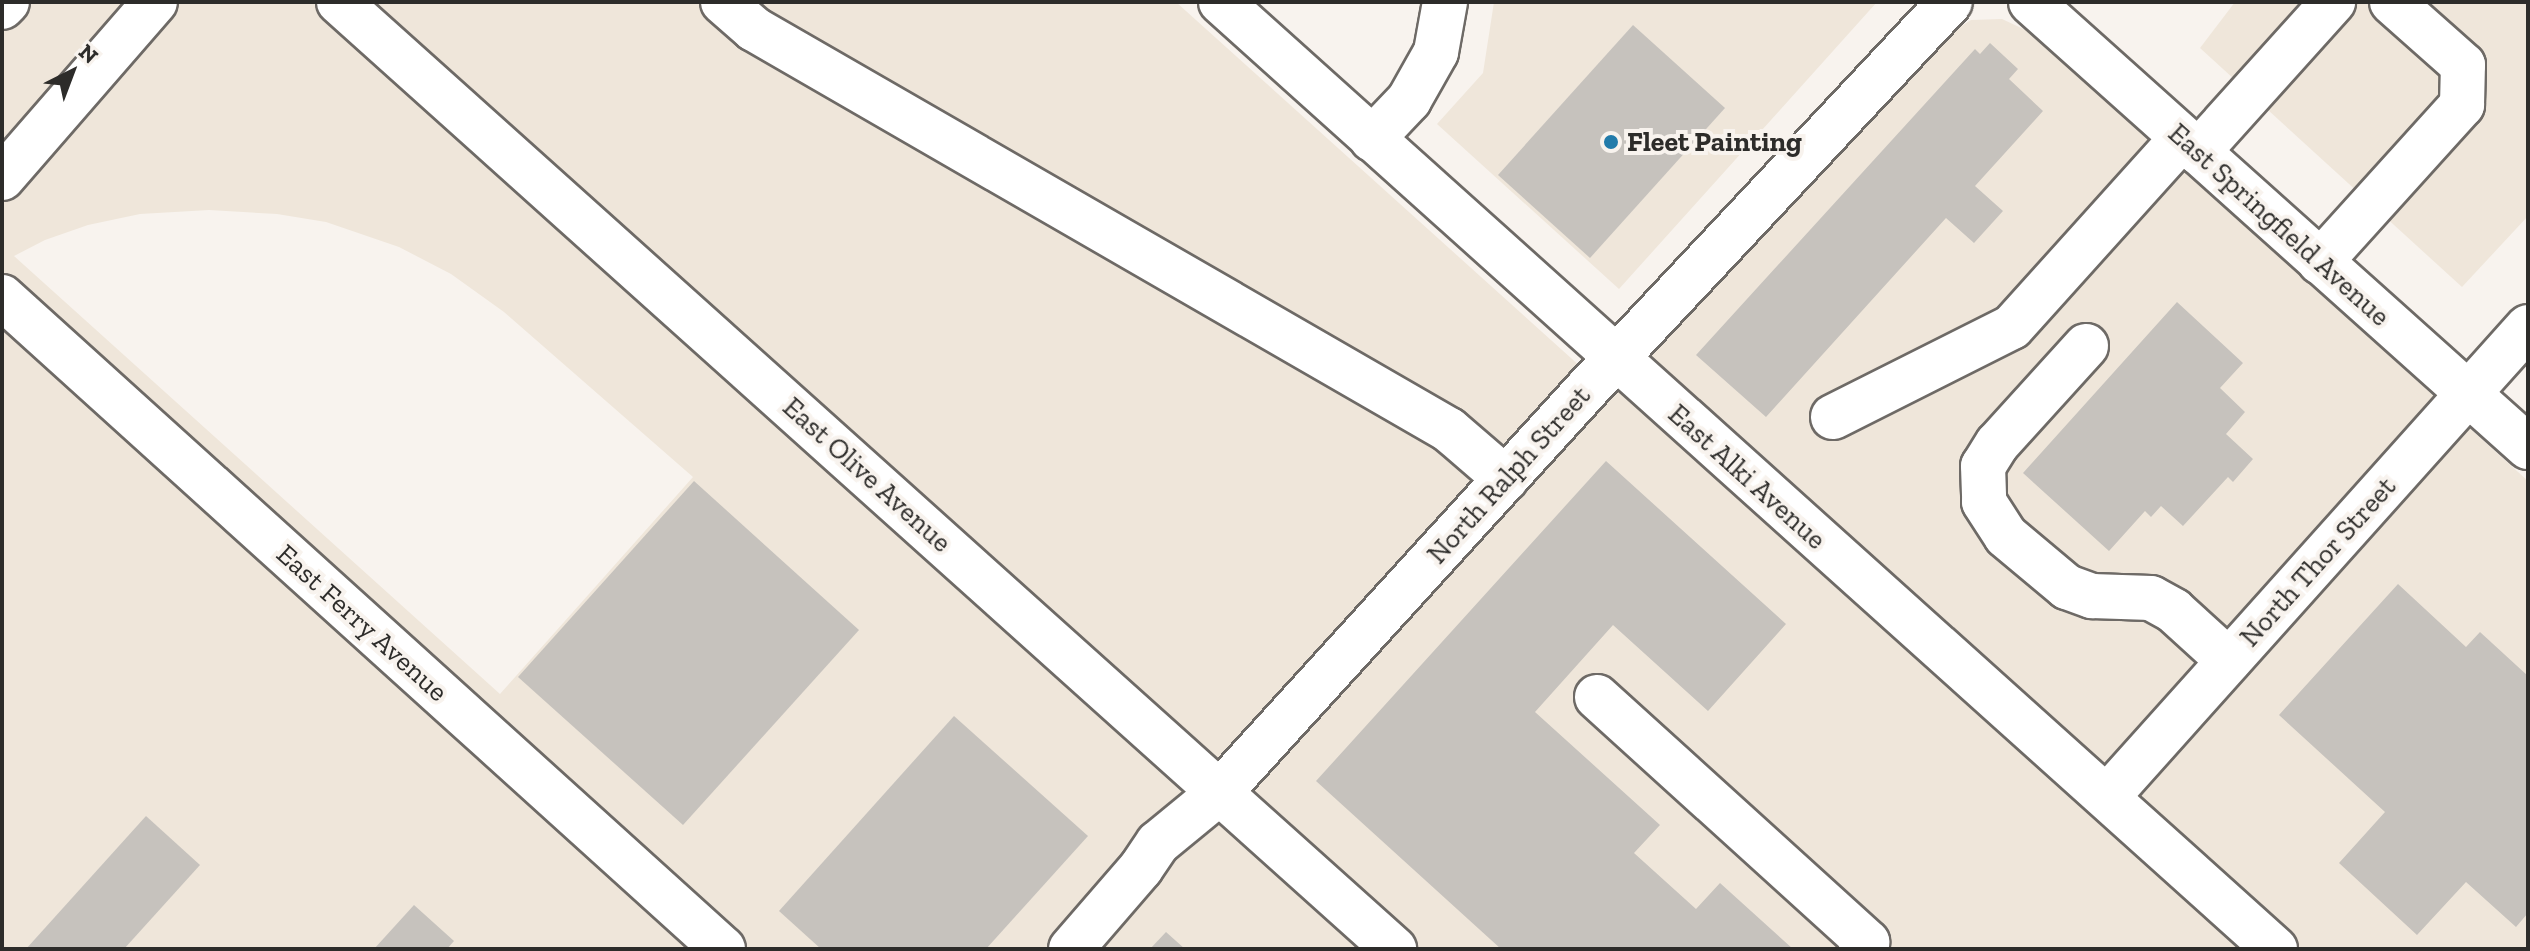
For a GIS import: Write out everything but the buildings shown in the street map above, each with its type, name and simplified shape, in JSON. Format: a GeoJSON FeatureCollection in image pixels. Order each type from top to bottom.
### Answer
{"type":"FeatureCollection","features":[{"type":"Feature","properties":{"kind":"street"},"geometry":{"type":"LineString","coordinates":[[2,7],[7,2]]}},
{"type":"Feature","properties":{"kind":"street","name":"East Olive Avenue"},"geometry":{"type":"LineString","coordinates":[[339,2],[1394,949]]}},
{"type":"Feature","properties":{"kind":"street"},"geometry":{"type":"LineString","coordinates":[[723,2],[754,29],[1449,430],[1506,479]]}},
{"type":"Feature","properties":{"kind":"street","name":"East Alki Avenue"},"geometry":{"type":"LineString","coordinates":[[1221,2],[1615,360],[2275,949]]}},
{"type":"Feature","properties":{"kind":"street"},"geometry":{"type":"LineString","coordinates":[[1372,139],[1409,100],[1436,52],[1445,2]]}},
{"type":"Feature","properties":{"kind":"street","name":"North Ralph Street"},"geometry":{"type":"LineString","coordinates":[[1071,949],[1141,868],[1158,843],[1220,792],[1615,360],[1950,2]]}},
{"type":"Feature","properties":{"kind":"street","name":"East Springfield Avenue"},"geometry":{"type":"LineString","coordinates":[[2031,2],[2528,447]]}},
{"type":"Feature","properties":{"kind":"street"},"geometry":{"type":"LineString","coordinates":[[1833,417],[2012,327],[2333,2]]}},
{"type":"Feature","properties":{"kind":"street"},"geometry":{"type":"LineString","coordinates":[[2320,262],[2462,105],[2463,65],[2392,2]]}},
{"type":"Feature","properties":{"kind":"street"},"geometry":{"type":"LineString","coordinates":[[2,178],[134,9]]}},
{"type":"Feature","properties":{"kind":"street","name":"East Ferry Avenue"},"geometry":{"type":"LineString","coordinates":[[2,297],[723,949]]}},
{"type":"Feature","properties":{"kind":"street","name":"North Thor Street"},"geometry":{"type":"LineString","coordinates":[[2107,797],[2528,327]]}},
{"type":"Feature","properties":{"kind":"street"},"geometry":{"type":"LineString","coordinates":[[2086,346],[1997,444],[1983,466],[1984,502],[2006,536],[2067,587],[2092,596],[2151,598],[2174,611],[2229,661]]}},
{"type":"Feature","properties":{"kind":"street"},"geometry":{"type":"LineString","coordinates":[[1597,697],[1867,942],[1861,949]]}},
{"type":"Feature","properties":{"kind":"shaded area"},"geometry":{"type":"Polygon","coordinates":[[[2,2],[1176,2],[1612,395],[1944,37],[1971,20],[2002,19],[2032,33],[2528,481],[2528,949],[2,949],[2,2]],[[209,210],[140,214],[88,225],[45,240],[14,256],[500,694],[693,477],[504,312],[451,274],[399,247],[326,222],[277,214],[209,210]]]}},
{"type":"Feature","properties":{"kind":"shaded area"},"geometry":{"type":"Polygon","coordinates":[[[1494,2],[1877,2],[1619,289],[1437,124],[1483,73],[1494,2]]]}},
{"type":"Feature","properties":{"kind":"shaded area"},"geometry":{"type":"Polygon","coordinates":[[[2235,2],[2528,2],[2528,216],[2462,287],[2200,48],[2235,2]]]}},
{"type":"Feature","properties":{"kind":"place","name":"Fleet Painting"},"geometry":{"type":"Point","coordinates":[1611,142]}}]}
